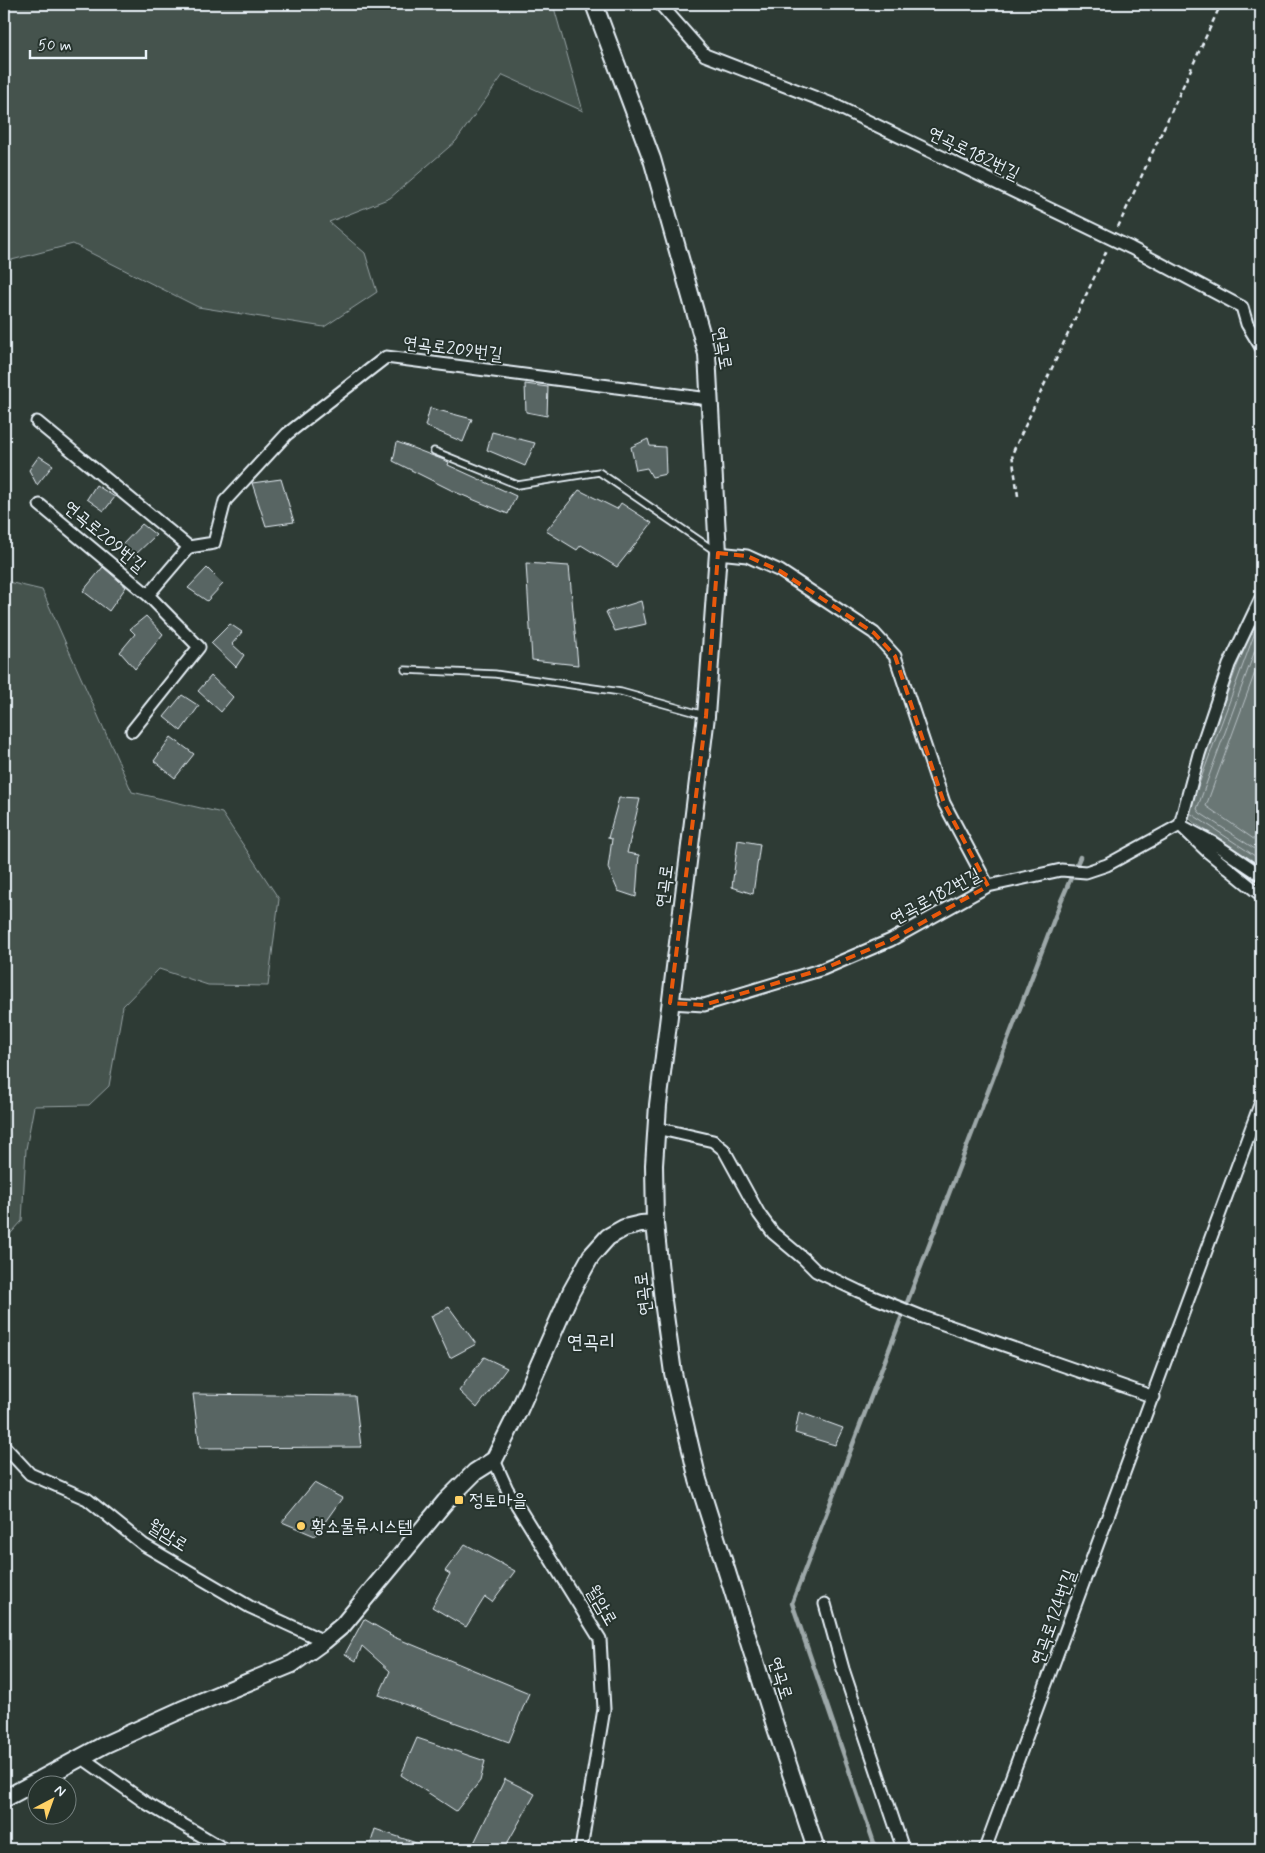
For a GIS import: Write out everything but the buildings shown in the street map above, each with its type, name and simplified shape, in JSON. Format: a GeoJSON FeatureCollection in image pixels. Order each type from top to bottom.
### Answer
{"type":"FeatureCollection","features":[{"type":"Feature","properties":{"kind":"street","name":"연곡로"},"geometry":{"type":"LineString","coordinates":[[594,4],[652,159],[707,354],[718,553],[706,716],[670,1003],[656,1128],[654,1166],[655,1223],[673,1373],[698,1480],[816,1849]]}},
{"type":"Feature","properties":{"kind":"street","name":"연곡로182번길"},"geometry":{"type":"LineString","coordinates":[[660,4],[705,55],[832,104],[1131,248],[1242,307],[1247,324],[1261,347]]}},
{"type":"Feature","properties":{"kind":"street","name":"연곡로209번길"},"geometry":{"type":"LineString","coordinates":[[148,595],[189,547],[214,543],[225,501],[287,434],[386,357],[709,399]]}},
{"type":"Feature","properties":{"kind":"street"},"geometry":{"type":"LineString","coordinates":[[37,422],[189,547]]}},
{"type":"Feature","properties":{"kind":"street","name":"연곡로209번길"},"geometry":{"type":"LineString","coordinates":[[40,505],[148,595],[199,647],[132,731]]}},
{"type":"Feature","properties":{"kind":"street"},"geometry":{"type":"LineString","coordinates":[[718,553],[747,556],[780,570],[874,632],[894,656],[944,803],[988,886]]}},
{"type":"Feature","properties":{"kind":"street"},"geometry":{"type":"LineString","coordinates":[[1180,825],[1199,754],[1229,665],[1261,598]]}},
{"type":"Feature","properties":{"kind":"street","name":"연곡로182번길"},"geometry":{"type":"LineString","coordinates":[[670,1003],[704,1005],[823,969],[891,940],[988,886],[1061,870],[1086,872],[1107,866],[1180,825]]}},
{"type":"Feature","properties":{"kind":"street"},"geometry":{"type":"LineString","coordinates":[[1180,825],[1212,842],[1261,875]]}},
{"type":"Feature","properties":{"kind":"street"},"geometry":{"type":"LineString","coordinates":[[1180,825],[1208,852],[1261,894]]}},
{"type":"Feature","properties":{"kind":"street","name":"연곡로124번길"},"geometry":{"type":"LineString","coordinates":[[985,1849],[1154,1397],[1261,1102]]}},
{"type":"Feature","properties":{"kind":"street"},"geometry":{"type":"LineString","coordinates":[[656,1128],[713,1141],[724,1150],[759,1214],[773,1233],[816,1271],[858,1291],[923,1317],[1154,1397]]}},
{"type":"Feature","properties":{"kind":"street"},"geometry":{"type":"LineString","coordinates":[[4,1798],[104,1745],[181,1710],[292,1664],[324,1641],[348,1619],[462,1485],[475,1472],[494,1460],[519,1410],[571,1292],[592,1256],[608,1237],[624,1228],[655,1223]]}},
{"type":"Feature","properties":{"kind":"street","name":"월암로"},"geometry":{"type":"LineString","coordinates":[[4,1446],[30,1474],[87,1499],[144,1545],[250,1606],[324,1641]]}},
{"type":"Feature","properties":{"kind":"street","name":"월암로"},"geometry":{"type":"LineString","coordinates":[[494,1460],[508,1489],[600,1639],[604,1709],[581,1849]]}},
{"type":"Feature","properties":{"kind":"street"},"geometry":{"type":"LineString","coordinates":[[825,1604],[843,1669],[902,1849]]}},
{"type":"Feature","properties":{"kind":"street"},"geometry":{"type":"LineString","coordinates":[[80,1758],[146,1803],[224,1849]]}},
{"type":"Feature","properties":{"kind":"lane"},"geometry":{"type":"LineString","coordinates":[[434,451],[518,485],[599,472],[718,553]]}},
{"type":"Feature","properties":{"kind":"lane"},"geometry":{"type":"LineString","coordinates":[[404,670],[495,674],[611,691],[706,716]]}},
{"type":"Feature","properties":{"kind":"highlighted area"},"geometry":{"type":"Polygon","coordinates":[[[718,553],[747,556],[780,571],[874,633],[895,656],[944,803],[988,886],[891,940],[823,969],[704,1005],[670,1003],[706,716],[718,553]]]}},
{"type":"Feature","properties":{"kind":"shaded area"},"geometry":{"type":"Polygon","coordinates":[[[4,4],[553,4],[583,111],[503,75],[456,141],[390,198],[329,222],[365,253],[377,292],[324,327],[198,307],[73,244],[4,262],[4,4]]]}},
{"type":"Feature","properties":{"kind":"shaded area"},"geometry":{"type":"Polygon","coordinates":[[[4,581],[42,590],[132,792],[222,813],[279,899],[268,986],[208,985],[159,969],[123,1006],[109,1086],[89,1105],[34,1106],[26,1149],[22,1221],[4,1241],[4,581]]]}},
{"type":"Feature","properties":{"kind":"water"},"geometry":{"type":"Polygon","coordinates":[[[1261,602],[1261,866],[1193,822],[1183,813],[1261,602]]]}},
{"type":"Feature","properties":{"kind":"waterway"},"geometry":{"type":"LineString","coordinates":[[876,1849],[792,1603],[1061,901],[1080,857]]}},
{"type":"Feature","properties":{"kind":"place","name":"정토마을"},"geometry":{"type":"Point","coordinates":[459,1500]}},
{"type":"Feature","properties":{"kind":"place","name":"황소물류시스템"},"geometry":{"type":"Point","coordinates":[301,1526]}},
{"type":"Feature","properties":{"kind":"district","name":"연곡리"},"geometry":{"type":"Point","coordinates":[591,1341]}}]}
